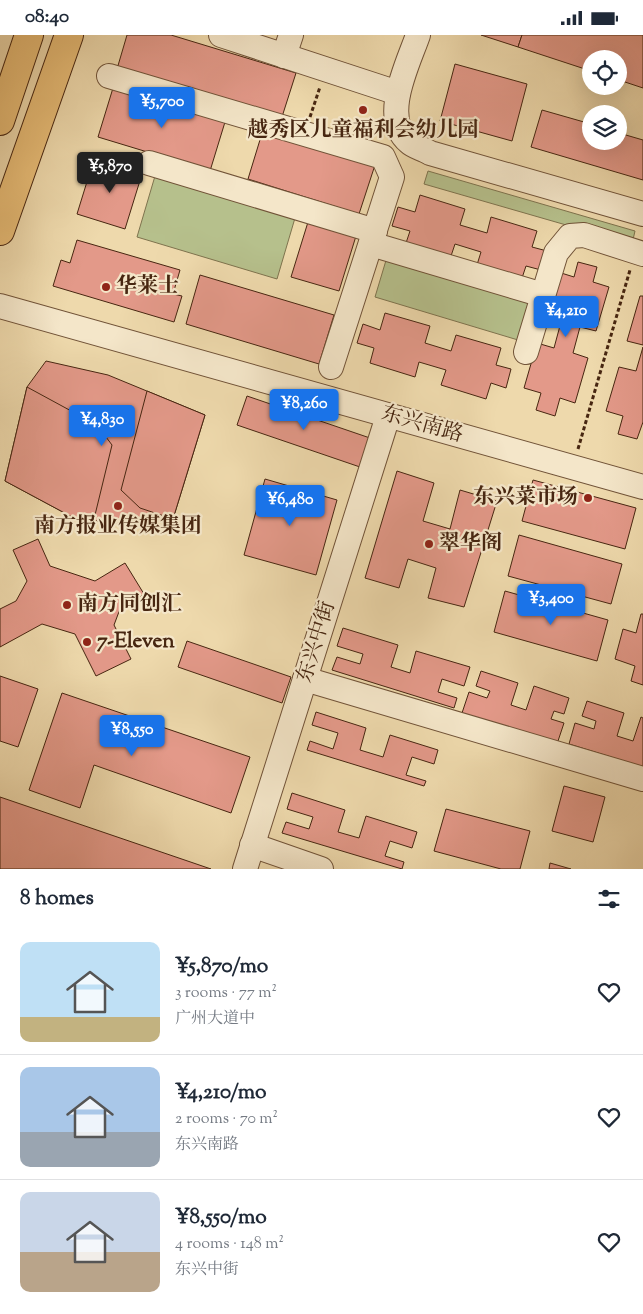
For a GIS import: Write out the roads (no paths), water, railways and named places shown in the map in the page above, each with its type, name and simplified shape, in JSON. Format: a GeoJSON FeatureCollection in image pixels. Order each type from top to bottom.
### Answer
{"type":"FeatureCollection","features":[{"type":"Feature","properties":{"kind":"main road"},"geometry":{"type":"LineString","coordinates":[[0,121],[30,35]]}},
{"type":"Feature","properties":{"kind":"main road"},"geometry":{"type":"LineString","coordinates":[[0,231],[69,35]]}},
{"type":"Feature","properties":{"kind":"street"},"geometry":{"type":"LineString","coordinates":[[221,35],[287,45],[325,69],[398,93]]}},
{"type":"Feature","properties":{"kind":"street"},"geometry":{"type":"LineString","coordinates":[[418,35],[396,103],[397,124],[409,142],[430,153],[643,214]]}},
{"type":"Feature","properties":{"kind":"street"},"geometry":{"type":"LineString","coordinates":[[109,76],[383,157],[392,177],[331,367]]}},
{"type":"Feature","properties":{"kind":"street"},"geometry":{"type":"LineString","coordinates":[[149,163],[543,295]]}},
{"type":"Feature","properties":{"kind":"street"},"geometry":{"type":"LineString","coordinates":[[526,352],[556,253],[570,236],[584,235],[639,253]]}},
{"type":"Feature","properties":{"kind":"street","name":"东兴南路"},"geometry":{"type":"LineString","coordinates":[[0,306],[643,487]]}},
{"type":"Feature","properties":{"kind":"street","name":"东兴中街"},"geometry":{"type":"LineString","coordinates":[[245,869],[388,415]]}},
{"type":"Feature","properties":{"kind":"street"},"geometry":{"type":"LineString","coordinates":[[305,679],[643,779]]}},
{"type":"Feature","properties":{"kind":"street"},"geometry":{"type":"LineString","coordinates":[[252,845],[321,869]]}},
{"type":"Feature","properties":{"kind":"place","name":"越秀区儿童福利会幼儿园"},"geometry":{"type":"Point","coordinates":[363,110]}},
{"type":"Feature","properties":{"kind":"place","name":"华莱士"},"geometry":{"type":"Point","coordinates":[106,287]}},
{"type":"Feature","properties":{"kind":"place","name":"东兴菜市场"},"geometry":{"type":"Point","coordinates":[588,498]}},
{"type":"Feature","properties":{"kind":"place","name":"南方报业传媒集团"},"geometry":{"type":"Point","coordinates":[118,506]}},
{"type":"Feature","properties":{"kind":"place","name":"翠华阁"},"geometry":{"type":"Point","coordinates":[429,544]}},
{"type":"Feature","properties":{"kind":"place","name":"南方同创汇"},"geometry":{"type":"Point","coordinates":[67,605]}},
{"type":"Feature","properties":{"kind":"place","name":"7-Eleven"},"geometry":{"type":"Point","coordinates":[87,642]}}]}
